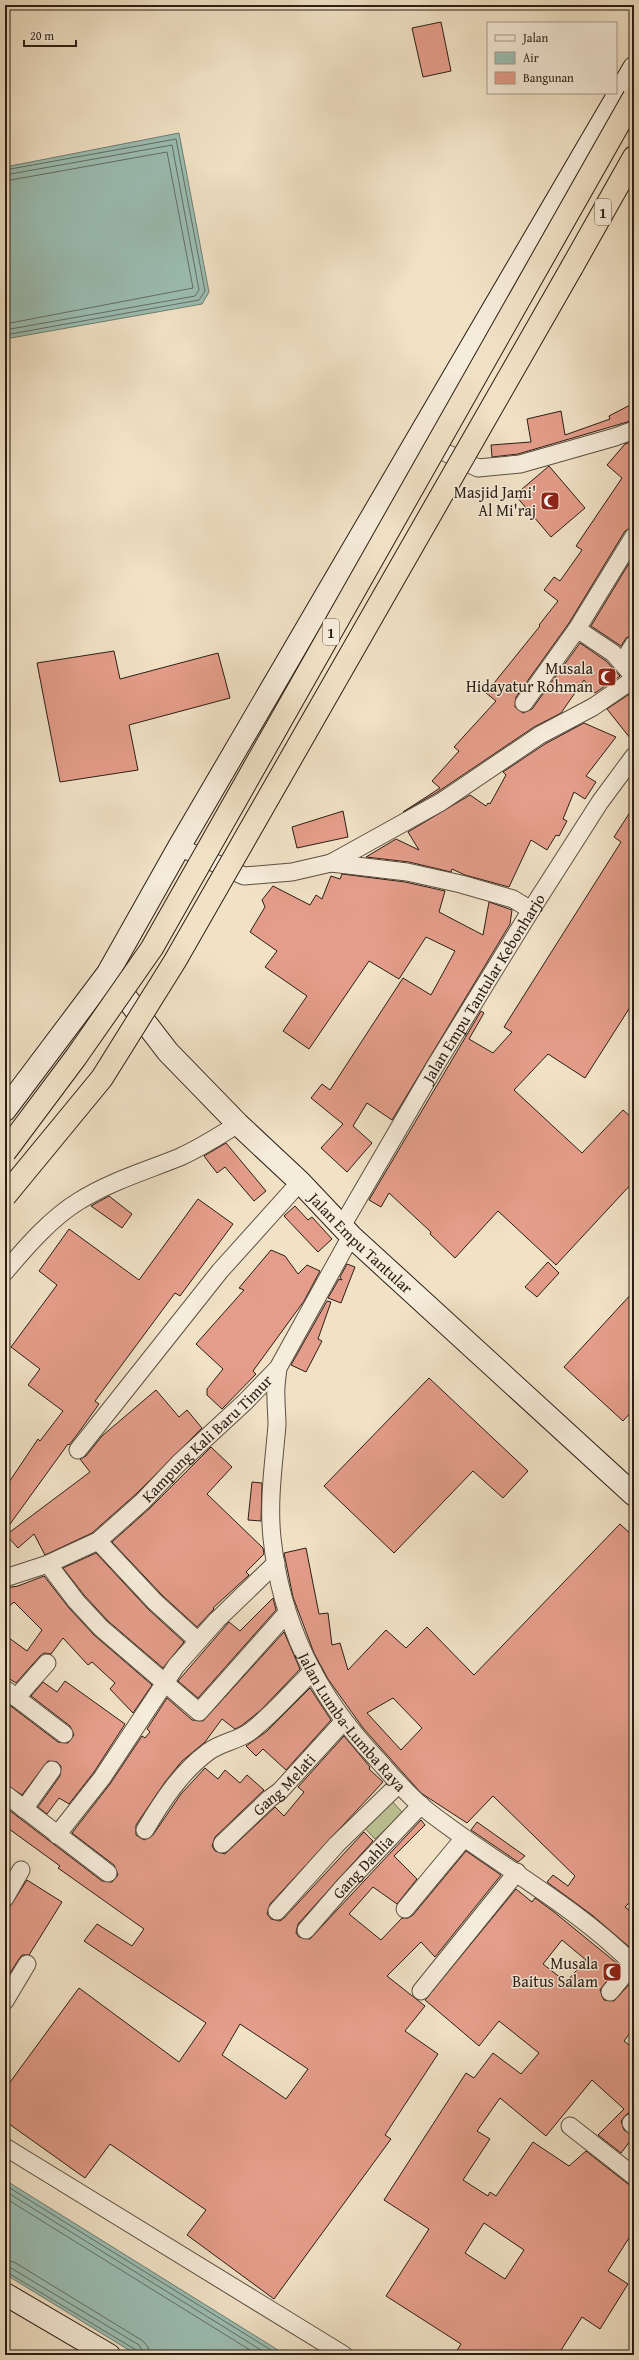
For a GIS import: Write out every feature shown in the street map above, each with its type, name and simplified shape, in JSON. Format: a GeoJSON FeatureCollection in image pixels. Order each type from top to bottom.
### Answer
{"type":"FeatureCollection","features":[{"type":"Feature","properties":{"kind":"highway","name":"1"},"geometry":{"type":"LineString","coordinates":[[5,1152],[76,1058],[152,948],[634,97]]}},
{"type":"Feature","properties":{"kind":"highway","name":"1"},"geometry":{"type":"LineString","coordinates":[[5,1196],[102,1078],[175,961],[634,157]]}},
{"type":"Feature","properties":{"kind":"highway"},"geometry":{"type":"LineString","coordinates":[[572,267],[634,189]]}},
{"type":"Feature","properties":{"kind":"street"},"geometry":{"type":"LineString","coordinates":[[5,1110],[108,973],[179,847],[634,68]]}},
{"type":"Feature","properties":{"kind":"street"},"geometry":{"type":"LineString","coordinates":[[418,440],[478,468],[520,464],[615,437],[634,430]]}},
{"type":"Feature","properties":{"kind":"street"},"geometry":{"type":"LineString","coordinates":[[524,703],[577,629],[634,536]]}},
{"type":"Feature","properties":{"kind":"street"},"geometry":{"type":"LineString","coordinates":[[179,847],[244,876],[292,872],[331,862],[435,805],[540,735],[593,707],[634,678],[613,653],[577,629]]}},
{"type":"Feature","properties":{"kind":"street"},"geometry":{"type":"LineString","coordinates":[[622,663],[634,644]]}},
{"type":"Feature","properties":{"kind":"street","name":"Jalan Empu Tantular Kebonharjo"},"geometry":{"type":"LineString","coordinates":[[346,1231],[434,1068],[531,910],[600,802],[634,756]]}},
{"type":"Feature","properties":{"kind":"street"},"geometry":{"type":"LineString","coordinates":[[331,862],[407,872],[462,884],[513,899],[531,910]]}},
{"type":"Feature","properties":{"kind":"street","name":"Jalan Empu Tantular"},"geometry":{"type":"LineString","coordinates":[[108,973],[168,1052],[238,1124],[300,1182],[346,1231],[634,1495]]}},
{"type":"Feature","properties":{"kind":"street"},"geometry":{"type":"LineString","coordinates":[[5,1272],[52,1222],[78,1201],[113,1182],[193,1151],[238,1124]]}},
{"type":"Feature","properties":{"kind":"street"},"geometry":{"type":"LineString","coordinates":[[78,1450],[220,1271],[300,1182]]}},
{"type":"Feature","properties":{"kind":"street","name":"Kampung Kali Baru Timur"},"geometry":{"type":"LineString","coordinates":[[5,1578],[48,1564],[98,1541],[143,1501],[179,1463],[278,1368],[346,1231]]}},
{"type":"Feature","properties":{"kind":"street","name":"Jalan Lumba-Lumba Raya"},"geometry":{"type":"LineString","coordinates":[[278,1368],[276,1396],[277,1421],[271,1490],[272,1536],[276,1563],[287,1613],[302,1654],[343,1722],[421,1805],[464,1838],[517,1872],[617,1949],[633,1965]]}},
{"type":"Feature","properties":{"kind":"street"},"geometry":{"type":"LineString","coordinates":[[98,1541],[155,1602],[198,1641]]}},
{"type":"Feature","properties":{"kind":"street"},"geometry":{"type":"LineString","coordinates":[[57,1835],[102,1778],[165,1681],[198,1641],[276,1563]]}},
{"type":"Feature","properties":{"kind":"street"},"geometry":{"type":"LineString","coordinates":[[48,1564],[76,1601],[101,1628],[165,1681],[196,1712],[201,1711],[216,1692],[287,1613]]}},
{"type":"Feature","properties":{"kind":"street"},"geometry":{"type":"LineString","coordinates":[[47,1663],[11,1694],[64,1734]]}},
{"type":"Feature","properties":{"kind":"street"},"geometry":{"type":"LineString","coordinates":[[145,1830],[160,1803],[185,1773],[208,1752],[224,1742],[235,1740],[250,1732],[282,1704],[313,1671]]}},
{"type":"Feature","properties":{"kind":"street","name":"Gang Melati"},"geometry":{"type":"LineString","coordinates":[[222,1844],[269,1799],[280,1791],[343,1722]]}},
{"type":"Feature","properties":{"kind":"street"},"geometry":{"type":"LineString","coordinates":[[24,1809],[52,1770]]}},
{"type":"Feature","properties":{"kind":"street"},"geometry":{"type":"LineString","coordinates":[[277,1911],[337,1844],[400,1784]]}},
{"type":"Feature","properties":{"kind":"street"},"geometry":{"type":"LineString","coordinates":[[5,1794],[108,1873]]}},
{"type":"Feature","properties":{"kind":"street","name":"Gang Dahlia"},"geometry":{"type":"LineString","coordinates":[[306,1930],[345,1885],[421,1805]]}},
{"type":"Feature","properties":{"kind":"street"},"geometry":{"type":"LineString","coordinates":[[404,1909],[464,1838]]}},
{"type":"Feature","properties":{"kind":"street"},"geometry":{"type":"LineString","coordinates":[[5,1898],[21,1870]]}},
{"type":"Feature","properties":{"kind":"street"},"geometry":{"type":"LineString","coordinates":[[421,1991],[517,1872]]}},
{"type":"Feature","properties":{"kind":"street"},"geometry":{"type":"LineString","coordinates":[[5,2001],[28,1964]]}},
{"type":"Feature","properties":{"kind":"street"},"geometry":{"type":"LineString","coordinates":[[610,1992],[633,1965]]}},
{"type":"Feature","properties":{"kind":"street"},"geometry":{"type":"LineString","coordinates":[[570,2126],[634,2176]]}},
{"type":"Feature","properties":{"kind":"street"},"geometry":{"type":"LineString","coordinates":[[5,2147],[344,2355]]}},
{"type":"Feature","properties":{"kind":"street"},"geometry":{"type":"LineString","coordinates":[[5,2294],[109,2355]]}},
{"type":"Feature","properties":{"kind":"green space"},"geometry":{"type":"Polygon","coordinates":[[[389,1798],[403,1813],[375,1839],[361,1824],[389,1798]]]}},
{"type":"Feature","properties":{"kind":"water"},"geometry":{"type":"Polygon","coordinates":[[[179,133],[209,292],[202,304],[5,339],[5,167],[179,133]]]}},
{"type":"Feature","properties":{"kind":"water"},"geometry":{"type":"Polygon","coordinates":[[[5,2180],[286,2355],[137,2355],[5,2274],[5,2180]]]}},
{"type":"Feature","properties":{"kind":"building"},"geometry":{"type":"Polygon","coordinates":[[[441,22],[451,71],[423,77],[412,28],[441,22]]]}},
{"type":"Feature","properties":{"kind":"building"},"geometry":{"type":"Polygon","coordinates":[[[634,403],[634,420],[518,454],[492,457],[491,445],[531,442],[527,419],[561,411],[565,435],[610,419],[609,416],[634,403]]]}},
{"type":"Feature","properties":{"kind":"building"},"geometry":{"type":"Polygon","coordinates":[[[634,441],[634,526],[625,531],[569,623],[516,697],[515,707],[523,713],[532,709],[580,643],[606,661],[620,676],[595,693],[584,680],[561,713],[534,727],[436,793],[403,812],[440,788],[432,781],[459,751],[454,747],[496,701],[486,693],[540,626],[539,625],[558,601],[544,590],[554,577],[560,581],[582,550],[576,546],[622,478],[607,465],[625,444],[634,441]]]}},
{"type":"Feature","properties":{"kind":"building","name":"Masjid Jami' Al Mi'raj"},"geometry":{"type":"Polygon","coordinates":[[[549,466],[585,508],[551,537],[515,495],[549,466]]]}},
{"type":"Feature","properties":{"kind":"building"},"geometry":{"type":"Polygon","coordinates":[[[634,555],[634,634],[626,638],[621,646],[591,626],[634,555]]]}},
{"type":"Feature","properties":{"kind":"building"},"geometry":{"type":"Polygon","coordinates":[[[114,651],[120,679],[218,653],[230,698],[129,725],[138,770],[60,782],[37,663],[114,651]]]}},
{"type":"Feature","properties":{"kind":"building"},"geometry":{"type":"Polygon","coordinates":[[[634,691],[634,743],[607,709],[634,691]]]}},
{"type":"Feature","properties":{"kind":"building"},"geometry":{"type":"Polygon","coordinates":[[[584,723],[616,737],[586,776],[596,782],[585,799],[574,792],[563,819],[567,821],[559,836],[556,835],[547,850],[531,840],[509,887],[465,875],[452,869],[451,872],[409,862],[366,857],[396,839],[419,850],[408,832],[470,795],[486,806],[488,803],[490,804],[506,775],[503,772],[545,744],[584,723]]]}},
{"type":"Feature","properties":{"kind":"building"},"geometry":{"type":"Polygon","coordinates":[[[634,806],[634,1001],[585,1078],[548,1054],[514,1090],[582,1153],[623,1110],[634,1120],[634,1181],[556,1265],[498,1211],[455,1258],[430,1234],[431,1232],[389,1193],[381,1207],[369,1200],[481,1011],[484,1013],[469,1039],[493,1053],[512,1032],[504,1027],[621,842],[614,837],[634,806]]]}},
{"type":"Feature","properties":{"kind":"building"},"geometry":{"type":"Polygon","coordinates":[[[343,811],[348,837],[297,848],[292,827],[343,811]]]}},
{"type":"Feature","properties":{"kind":"building"},"geometry":{"type":"Polygon","coordinates":[[[342,874],[405,882],[445,891],[439,912],[483,935],[489,902],[512,910],[510,924],[392,1120],[367,1103],[353,1126],[372,1143],[347,1172],[321,1148],[343,1124],[311,1098],[322,1084],[330,1090],[403,978],[431,995],[455,951],[426,937],[399,979],[369,961],[309,1049],[283,1031],[307,996],[265,967],[277,951],[250,932],[265,907],[262,900],[273,886],[310,905],[316,895],[322,899],[331,876],[340,879],[342,874]]]}},
{"type":"Feature","properties":{"kind":"building"},"geometry":{"type":"Polygon","coordinates":[[[226,1143],[266,1191],[254,1201],[225,1167],[217,1173],[204,1156],[226,1143]]]}},
{"type":"Feature","properties":{"kind":"building"},"geometry":{"type":"Polygon","coordinates":[[[109,1196],[132,1214],[122,1228],[91,1206],[109,1196]]]}},
{"type":"Feature","properties":{"kind":"building"},"geometry":{"type":"Polygon","coordinates":[[[198,1199],[233,1224],[180,1296],[175,1293],[95,1401],[99,1404],[79,1432],[69,1445],[68,1444],[5,1531],[5,1488],[38,1439],[40,1441],[63,1411],[28,1385],[40,1369],[11,1347],[57,1285],[39,1271],[69,1229],[139,1280],[198,1199]]]}},
{"type":"Feature","properties":{"kind":"building"},"geometry":{"type":"Polygon","coordinates":[[[295,1206],[308,1220],[312,1217],[332,1239],[318,1252],[284,1216],[295,1206]]]}},
{"type":"Feature","properties":{"kind":"building"},"geometry":{"type":"Polygon","coordinates":[[[271,1250],[285,1256],[298,1274],[307,1265],[320,1271],[304,1301],[253,1371],[256,1374],[222,1409],[207,1395],[207,1389],[223,1369],[196,1344],[244,1290],[239,1288],[271,1250]]]}},
{"type":"Feature","properties":{"kind":"building"},"geometry":{"type":"Polygon","coordinates":[[[548,1262],[559,1273],[537,1297],[525,1287],[548,1262]]]}},
{"type":"Feature","properties":{"kind":"building"},"geometry":{"type":"Polygon","coordinates":[[[347,1264],[355,1267],[341,1303],[328,1298],[339,1279],[342,1280],[340,1277],[347,1264]]]}},
{"type":"Feature","properties":{"kind":"building"},"geometry":{"type":"Polygon","coordinates":[[[634,1291],[634,1409],[623,1421],[564,1367],[634,1291]]]}},
{"type":"Feature","properties":{"kind":"building"},"geometry":{"type":"Polygon","coordinates":[[[327,1301],[331,1302],[318,1339],[322,1341],[306,1372],[291,1365],[327,1301]]]}},
{"type":"Feature","properties":{"kind":"building"},"geometry":{"type":"Polygon","coordinates":[[[429,1378],[528,1471],[503,1498],[473,1471],[394,1553],[324,1486],[429,1378]]]}},
{"type":"Feature","properties":{"kind":"building"},"geometry":{"type":"Polygon","coordinates":[[[156,1390],[179,1417],[187,1410],[202,1428],[136,1494],[92,1533],[45,1555],[34,1534],[18,1548],[6,1535],[90,1472],[80,1459],[86,1456],[102,1436],[156,1390]]]}},
{"type":"Feature","properties":{"kind":"building"},"geometry":{"type":"Polygon","coordinates":[[[211,1447],[232,1467],[207,1494],[263,1548],[264,1554],[246,1572],[249,1575],[213,1608],[214,1609],[197,1627],[162,1595],[112,1542],[150,1508],[211,1447]]]}},
{"type":"Feature","properties":{"kind":"building"},"geometry":{"type":"Polygon","coordinates":[[[252,1482],[262,1483],[261,1521],[248,1520],[252,1482]]]}},
{"type":"Feature","properties":{"kind":"building"},"geometry":{"type":"Polygon","coordinates":[[[620,1524],[634,1537],[634,1898],[625,1907],[634,1914],[634,1951],[592,1915],[547,1882],[553,1875],[568,1886],[575,1876],[493,1796],[467,1823],[421,1793],[363,1728],[328,1679],[314,1653],[293,1597],[284,1553],[306,1548],[319,1614],[328,1613],[332,1645],[340,1643],[348,1670],[386,1630],[406,1648],[427,1627],[474,1675],[620,1524]],[[393,1698],[367,1713],[401,1750],[422,1728],[393,1698]]]}},
{"type":"Feature","properties":{"kind":"building"},"geometry":{"type":"Polygon","coordinates":[[[96,1553],[148,1609],[184,1642],[163,1668],[108,1621],[84,1595],[63,1568],[96,1553]]]}},
{"type":"Feature","properties":{"kind":"building"},"geometry":{"type":"Polygon","coordinates":[[[44,1576],[69,1608],[94,1635],[152,1685],[133,1713],[110,1689],[115,1683],[92,1662],[88,1665],[63,1638],[51,1654],[44,1653],[40,1656],[16,1683],[5,1676],[5,1635],[27,1651],[42,1630],[14,1602],[5,1610],[5,1588],[18,1586],[44,1576]]]}},
{"type":"Feature","properties":{"kind":"building"},"geometry":{"type":"Polygon","coordinates":[[[273,1598],[276,1610],[198,1698],[178,1681],[229,1622],[240,1631],[273,1598]]]}},
{"type":"Feature","properties":{"kind":"building"},"geometry":{"type":"Polygon","coordinates":[[[284,1632],[300,1669],[261,1710],[241,1726],[235,1729],[222,1719],[205,1742],[182,1761],[165,1782],[136,1825],[136,1835],[144,1840],[153,1835],[181,1794],[205,1768],[218,1779],[225,1770],[240,1783],[247,1775],[264,1790],[215,1837],[212,1846],[215,1851],[225,1854],[275,1807],[284,1816],[304,1792],[298,1787],[344,1736],[370,1767],[369,1769],[383,1782],[270,1904],[267,1914],[271,1919],[280,1921],[364,1832],[373,1841],[298,1924],[296,1933],[299,1937],[310,1939],[421,1820],[425,1825],[394,1856],[417,1879],[397,1904],[373,1887],[349,1914],[381,1940],[402,1918],[408,1918],[413,1915],[466,1851],[501,1875],[435,1957],[421,1942],[387,1976],[425,2006],[405,2031],[438,2054],[385,2135],[391,2139],[274,2299],[187,2235],[206,2210],[110,2144],[85,2178],[5,2121],[5,2089],[79,1988],[179,2062],[206,2023],[84,1941],[97,1924],[132,1946],[144,1929],[58,1868],[60,1866],[5,1826],[5,1807],[102,1881],[112,1882],[118,1875],[114,1865],[72,1833],[110,1784],[142,1736],[145,1738],[150,1732],[147,1729],[167,1698],[192,1720],[203,1721],[284,1632]],[[240,2024],[222,2055],[286,2099],[308,2069],[240,2024]]]}},
{"type":"Feature","properties":{"kind":"building"},"geometry":{"type":"Polygon","coordinates":[[[65,1681],[125,1724],[94,1772],[69,1804],[59,1798],[47,1814],[38,1807],[60,1776],[61,1766],[57,1762],[48,1761],[22,1795],[5,1784],[5,1708],[8,1704],[58,1742],[68,1743],[74,1735],[70,1726],[31,1696],[43,1682],[57,1692],[65,1681]]]}},
{"type":"Feature","properties":{"kind":"building"},"geometry":{"type":"Polygon","coordinates":[[[310,1688],[331,1720],[286,1770],[263,1749],[256,1756],[246,1746],[266,1732],[310,1688]]]}},
{"type":"Feature","properties":{"kind":"building"},"geometry":{"type":"Polygon","coordinates":[[[477,1822],[525,1856],[518,1862],[471,1830],[477,1822]]]}},
{"type":"Feature","properties":{"kind":"building"},"geometry":{"type":"Polygon","coordinates":[[[27,1880],[62,1902],[29,1955],[22,1955],[5,1981],[5,1914],[27,1880]]]}},
{"type":"Feature","properties":{"kind":"building"},"geometry":{"type":"Polygon","coordinates":[[[516,1889],[532,1902],[535,1898],[554,1912],[619,1965],[600,1990],[604,2000],[614,2001],[634,1979],[634,2028],[624,2041],[634,2049],[634,2114],[628,2113],[621,2121],[624,2130],[634,2136],[621,2153],[598,2135],[624,2109],[592,2080],[546,2136],[500,2098],[477,2131],[490,2139],[463,2180],[488,2196],[490,2192],[496,2196],[533,2142],[569,2166],[586,2151],[628,2184],[634,2186],[634,2230],[608,2271],[628,2284],[600,2329],[582,2317],[558,2355],[454,2355],[461,2344],[386,2296],[429,2229],[384,2200],[466,2073],[474,2078],[493,2053],[521,2074],[539,2053],[499,2021],[479,2046],[425,2000],[516,1889]],[[562,1940],[543,1964],[566,1982],[586,1960],[562,1940]],[[484,2223],[465,2253],[505,2279],[524,2250],[484,2223]]]}},
{"type":"Feature","properties":{"kind":"place","name":"Masjid Jami' Al Mi'raj"},"geometry":{"type":"Point","coordinates":[550,501]}},
{"type":"Feature","properties":{"kind":"place","name":"Musala Hidayatur Rohman"},"geometry":{"type":"Point","coordinates":[607,677]}},
{"type":"Feature","properties":{"kind":"place","name":"Musala Baitus Salam"},"geometry":{"type":"Point","coordinates":[612,1972]}}]}
